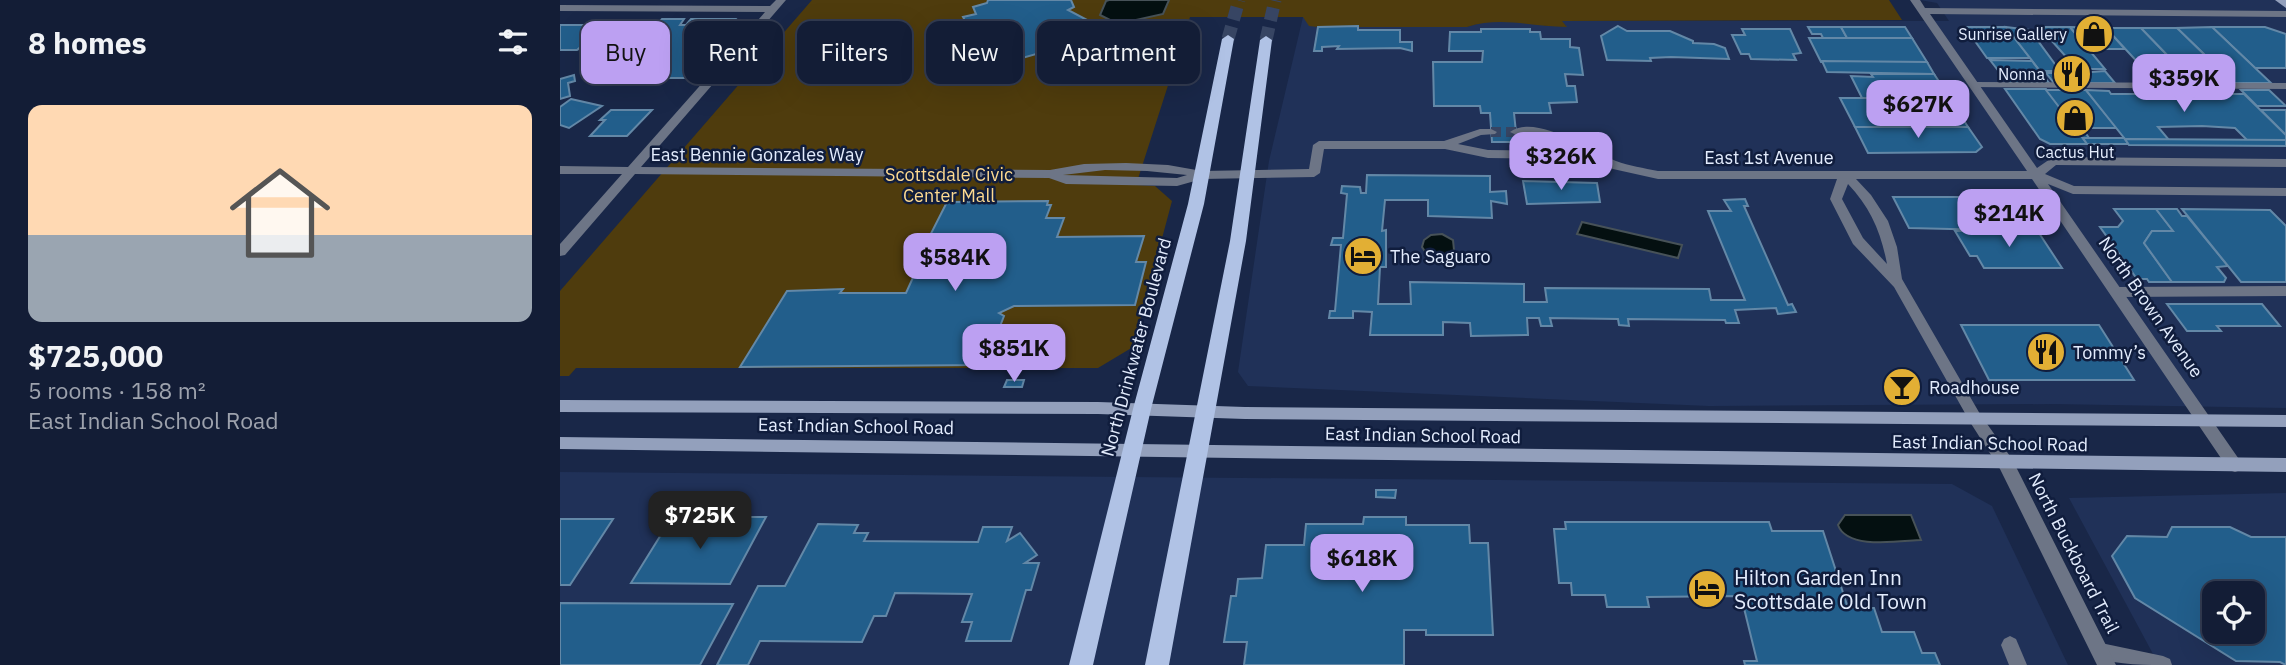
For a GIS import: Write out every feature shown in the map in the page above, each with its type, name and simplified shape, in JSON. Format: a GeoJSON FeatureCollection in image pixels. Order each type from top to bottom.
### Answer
{"type":"FeatureCollection","features":[{"type":"Feature","properties":{"kind":"main road"},"geometry":{"type":"LineString","coordinates":[[2280,0],[2286,5]]}},
{"type":"Feature","properties":{"kind":"main road","name":"North Drinkwater Boulevard"},"geometry":{"type":"LineString","coordinates":[[1081,665],[1142,409],[1174,295],[1202,175],[1228,39]]}},
{"type":"Feature","properties":{"kind":"main road"},"geometry":{"type":"LineString","coordinates":[[1157,665],[1249,173],[1266,40]]}},
{"type":"Feature","properties":{"kind":"main road","name":"East Indian School Road"},"geometry":{"type":"LineString","coordinates":[[560,406],[2286,421]]}},
{"type":"Feature","properties":{"kind":"main road","name":"East Indian School Road"},"geometry":{"type":"LineString","coordinates":[[560,443],[1132,449],[2006,464],[2286,465]]}},
{"type":"Feature","properties":{"kind":"street","name":"North Brown Avenue"},"geometry":{"type":"LineString","coordinates":[[1915,0],[2235,464]]}},
{"type":"Feature","properties":{"kind":"street"},"geometry":{"type":"LineString","coordinates":[[560,8],[777,4]]}},
{"type":"Feature","properties":{"kind":"street"},"geometry":{"type":"LineString","coordinates":[[560,252],[777,4]]}},
{"type":"Feature","properties":{"kind":"street"},"geometry":{"type":"LineString","coordinates":[[1922,11],[2286,14]]}},
{"type":"Feature","properties":{"kind":"street"},"geometry":{"type":"LineString","coordinates":[[1974,85],[2286,86]]}},
{"type":"Feature","properties":{"kind":"street","name":"East 1st Avenue"},"geometry":{"type":"LineString","coordinates":[[1446,145],[1480,132],[1491,132]]}},
{"type":"Feature","properties":{"kind":"street","name":"East 1st Avenue"},"geometry":{"type":"LineString","coordinates":[[1516,132],[1543,132],[1561,137],[1590,155],[1639,172],[1658,175],[2036,174],[2073,190],[2286,192]]}},
{"type":"Feature","properties":{"kind":"street","name":"East 1st Avenue"},"geometry":{"type":"LineString","coordinates":[[1202,175],[1314,173],[1319,145],[1446,145],[1488,154],[1590,155]]}},
{"type":"Feature","properties":{"kind":"street","name":"East 1st Avenue"},"geometry":{"type":"LineString","coordinates":[[2036,174],[2053,161],[2286,163]]}},
{"type":"Feature","properties":{"kind":"street","name":"East Bennie Gonzales Way"},"geometry":{"type":"LineString","coordinates":[[560,170],[1050,174],[1066,180],[1177,182],[1202,175]]}},
{"type":"Feature","properties":{"kind":"street","name":"North Buckboard Trail"},"geometry":{"type":"LineString","coordinates":[[1896,279],[1891,243],[1871,200],[1844,174],[1836,199],[1858,242],[1896,279],[1975,418],[2006,464],[2104,659]]}},
{"type":"Feature","properties":{"kind":"street"},"geometry":{"type":"LineString","coordinates":[[2117,292],[2286,291]]}},
{"type":"Feature","properties":{"kind":"street"},"geometry":{"type":"LineString","coordinates":[[2010,645],[2018,665]]}},
{"type":"Feature","properties":{"kind":"street"},"geometry":{"type":"LineString","coordinates":[[2104,659],[2163,665]]}},
{"type":"Feature","properties":{"kind":"shaded area"},"geometry":{"type":"Polygon","coordinates":[[[1169,0],[1163,14],[1132,21],[1112,21],[1100,15],[1106,1],[1169,0]]]}},
{"type":"Feature","properties":{"kind":"shaded area"},"geometry":{"type":"Polygon","coordinates":[[[1920,0],[2286,0],[2286,408],[2054,404],[1709,406],[1248,386],[1238,372],[1269,161],[1303,17],[1466,27],[1490,20],[1535,22],[1546,26],[1566,26],[1561,21],[1949,21],[1937,3],[1920,0]]]}},
{"type":"Feature","properties":{"kind":"shaded area"},"geometry":{"type":"Polygon","coordinates":[[[1582,222],[1682,245],[1678,258],[1577,234],[1582,222]]]}},
{"type":"Feature","properties":{"kind":"shaded area"},"geometry":{"type":"Polygon","coordinates":[[[1442,234],[1453,240],[1454,250],[1443,257],[1427,254],[1422,247],[1424,240],[1431,235],[1442,234]]]}},
{"type":"Feature","properties":{"kind":"shaded area"},"geometry":{"type":"Polygon","coordinates":[[[560,472],[1952,484],[1992,506],[2068,665],[560,665],[560,472]]]}},
{"type":"Feature","properties":{"kind":"shaded area"},"geometry":{"type":"Polygon","coordinates":[[[2286,493],[2286,665],[2159,665],[2069,498],[2286,493]]]}},
{"type":"Feature","properties":{"kind":"shaded area"},"geometry":{"type":"Polygon","coordinates":[[[1845,515],[1911,515],[1921,540],[1875,542],[1852,538],[1843,533],[1838,525],[1845,515]]]}},
{"type":"Feature","properties":{"kind":"green space","name":"Scottsdale Civic Center Mall"},"geometry":{"type":"Polygon","coordinates":[[[812,0],[1889,0],[1902,20],[1562,21],[1567,27],[1492,22],[1467,27],[1318,27],[1309,26],[1303,17],[1190,17],[1189,21],[1037,21],[1037,84],[1168,84],[1136,185],[1155,186],[1172,201],[1133,347],[1098,368],[576,368],[569,376],[560,376],[560,291],[739,84],[783,84],[783,33],[812,0]]]}},
{"type":"Feature","properties":{"kind":"building"},"geometry":{"type":"Polygon","coordinates":[[[988,0],[1071,0],[1074,7],[1068,10],[1089,21],[1037,21],[1037,54],[1023,58],[1023,21],[965,21],[963,17],[976,14],[973,7],[987,3],[988,0]]]}},
{"type":"Feature","properties":{"kind":"building"},"geometry":{"type":"Polygon","coordinates":[[[684,19],[680,25],[684,25],[684,78],[670,78],[670,21],[660,21],[684,19]]]}},
{"type":"Feature","properties":{"kind":"building"},"geometry":{"type":"Polygon","coordinates":[[[691,19],[738,21],[689,21],[691,19]]]}},
{"type":"Feature","properties":{"kind":"building"},"geometry":{"type":"Polygon","coordinates":[[[560,25],[581,25],[581,47],[577,50],[560,50],[560,25]]]}},
{"type":"Feature","properties":{"kind":"building"},"geometry":{"type":"Polygon","coordinates":[[[1358,26],[1358,30],[1400,30],[1400,42],[1412,42],[1412,51],[1400,48],[1337,49],[1339,46],[1322,47],[1322,51],[1314,51],[1318,27],[1358,26]]]}},
{"type":"Feature","properties":{"kind":"building"},"geometry":{"type":"Polygon","coordinates":[[[1618,26],[1627,31],[1670,31],[1693,43],[1714,44],[1725,48],[1729,59],[1671,57],[1650,58],[1651,61],[1607,60],[1601,36],[1618,26]]]}},
{"type":"Feature","properties":{"kind":"building"},"geometry":{"type":"Polygon","coordinates":[[[1808,27],[1841,27],[1847,38],[1823,38],[1821,34],[1812,34],[1808,27]]]}},
{"type":"Feature","properties":{"kind":"building"},"geometry":{"type":"Polygon","coordinates":[[[1841,27],[1905,27],[1912,38],[1847,38],[1841,27]]]}},
{"type":"Feature","properties":{"kind":"building"},"geometry":{"type":"Polygon","coordinates":[[[1965,27],[2006,27],[2030,58],[1987,58],[1965,27]]]}},
{"type":"Feature","properties":{"kind":"building"},"geometry":{"type":"Polygon","coordinates":[[[2006,27],[2030,30],[2060,71],[2040,71],[2006,27]]]}},
{"type":"Feature","properties":{"kind":"building"},"geometry":{"type":"Polygon","coordinates":[[[2045,27],[2070,27],[2105,69],[2077,69],[2042,30],[2045,27]]]}},
{"type":"Feature","properties":{"kind":"building"},"geometry":{"type":"Polygon","coordinates":[[[2070,27],[2106,28],[2125,49],[2088,49],[2070,27]]]}},
{"type":"Feature","properties":{"kind":"building"},"geometry":{"type":"Polygon","coordinates":[[[2212,27],[2265,27],[2286,34],[2286,68],[2255,68],[2212,27]]]}},
{"type":"Feature","properties":{"kind":"building"},"geometry":{"type":"Polygon","coordinates":[[[2212,27],[2271,83],[2234,83],[2177,28],[2212,27]]]}},
{"type":"Feature","properties":{"kind":"building"},"geometry":{"type":"Polygon","coordinates":[[[2106,28],[2141,28],[2167,55],[2163,55],[2173,66],[2141,66],[2106,28]]]}},
{"type":"Feature","properties":{"kind":"building"},"geometry":{"type":"Polygon","coordinates":[[[2141,28],[2177,28],[2214,64],[2172,60],[2141,28]]]}},
{"type":"Feature","properties":{"kind":"building"},"geometry":{"type":"Polygon","coordinates":[[[1481,29],[1530,29],[1530,32],[1540,32],[1541,39],[1570,39],[1570,47],[1579,48],[1583,75],[1565,74],[1567,86],[1575,86],[1577,102],[1549,103],[1551,113],[1514,113],[1517,142],[1492,142],[1490,113],[1481,113],[1480,106],[1434,106],[1433,62],[1482,62],[1483,51],[1449,51],[1450,32],[1481,32],[1481,29]]]}},
{"type":"Feature","properties":{"kind":"building"},"geometry":{"type":"Polygon","coordinates":[[[1742,29],[1790,29],[1801,53],[1793,54],[1796,60],[1751,59],[1749,54],[1741,54],[1732,35],[1745,35],[1742,29]]]}},
{"type":"Feature","properties":{"kind":"building"},"geometry":{"type":"Polygon","coordinates":[[[1809,38],[1912,38],[1927,62],[1821,62],[1809,38]]]}},
{"type":"Feature","properties":{"kind":"building"},"geometry":{"type":"Polygon","coordinates":[[[1990,60],[2032,61],[2049,83],[2008,83],[1990,60]]]}},
{"type":"Feature","properties":{"kind":"building"},"geometry":{"type":"Polygon","coordinates":[[[1822,61],[1927,62],[1934,74],[1827,72],[1822,61]]]}},
{"type":"Feature","properties":{"kind":"building"},"geometry":{"type":"Polygon","coordinates":[[[2061,70],[2077,70],[2079,73],[2105,71],[2115,83],[2054,83],[2046,73],[2063,73],[2061,70]]]}},
{"type":"Feature","properties":{"kind":"building"},"geometry":{"type":"Polygon","coordinates":[[[1871,74],[1934,74],[1950,98],[1862,98],[1851,76],[1873,77],[1871,74]]]}},
{"type":"Feature","properties":{"kind":"building"},"geometry":{"type":"Polygon","coordinates":[[[574,75],[575,81],[568,83],[570,96],[560,99],[560,79],[574,75]]]}},
{"type":"Feature","properties":{"kind":"building"},"geometry":{"type":"Polygon","coordinates":[[[2005,89],[2046,89],[2087,144],[2050,144],[2040,139],[2005,89]]]}},
{"type":"Feature","properties":{"kind":"building"},"geometry":{"type":"Polygon","coordinates":[[[2046,90],[2086,90],[2117,128],[2082,128],[2089,138],[2083,138],[2046,90]]]}},
{"type":"Feature","properties":{"kind":"building"},"geometry":{"type":"Polygon","coordinates":[[[2086,90],[2109,91],[2111,94],[2244,94],[2286,135],[2286,140],[2247,140],[2235,128],[2202,126],[2158,127],[2169,140],[2125,139],[2086,90]]]}},
{"type":"Feature","properties":{"kind":"building"},"geometry":{"type":"Polygon","coordinates":[[[2241,90],[2269,90],[2286,106],[2257,106],[2241,90]]]}},
{"type":"Feature","properties":{"kind":"building"},"geometry":{"type":"Polygon","coordinates":[[[1840,98],[1950,98],[1968,127],[1855,127],[1840,98]]]}},
{"type":"Feature","properties":{"kind":"building"},"geometry":{"type":"Polygon","coordinates":[[[571,99],[602,106],[569,128],[560,125],[560,107],[571,99]]]}},
{"type":"Feature","properties":{"kind":"building"},"geometry":{"type":"Polygon","coordinates":[[[611,110],[652,110],[627,136],[590,136],[605,120],[600,120],[611,110]]]}},
{"type":"Feature","properties":{"kind":"building"},"geometry":{"type":"Polygon","coordinates":[[[2261,110],[2286,110],[2286,135],[2261,110]]]}},
{"type":"Feature","properties":{"kind":"building"},"geometry":{"type":"Polygon","coordinates":[[[1855,127],[1968,127],[1982,147],[1976,152],[1868,153],[1855,127]]]}},
{"type":"Feature","properties":{"kind":"building"},"geometry":{"type":"Polygon","coordinates":[[[2083,138],[2124,138],[2129,144],[2087,144],[2083,138]]]}},
{"type":"Feature","properties":{"kind":"building"},"geometry":{"type":"Polygon","coordinates":[[[2125,139],[2286,140],[2286,146],[2129,145],[2125,139]]]}},
{"type":"Feature","properties":{"kind":"building","name":"The Saguaro"},"geometry":{"type":"Polygon","coordinates":[[[1367,175],[1490,176],[1490,192],[1506,191],[1507,204],[1491,201],[1492,218],[1428,216],[1428,200],[1385,200],[1382,231],[1386,230],[1386,267],[1380,267],[1378,304],[1411,304],[1410,282],[1524,284],[1524,302],[1547,302],[1545,288],[1709,289],[1711,300],[1745,300],[1708,211],[1731,211],[1724,200],[1745,199],[1748,206],[1744,206],[1788,305],[1792,304],[1796,312],[1778,314],[1776,308],[1735,310],[1739,323],[1726,323],[1725,320],[1628,319],[1629,326],[1619,325],[1618,319],[1550,318],[1552,326],[1541,326],[1539,318],[1527,318],[1528,335],[1471,336],[1470,323],[1443,322],[1443,335],[1370,335],[1372,312],[1353,311],[1353,318],[1329,318],[1330,311],[1335,311],[1341,245],[1331,245],[1333,238],[1343,238],[1347,194],[1341,193],[1342,186],[1360,187],[1361,193],[1366,193],[1367,175]]]}},
{"type":"Feature","properties":{"kind":"building"},"geometry":{"type":"Polygon","coordinates":[[[1523,181],[1597,183],[1600,202],[1527,204],[1523,181]]]}},
{"type":"Feature","properties":{"kind":"building"},"geometry":{"type":"Polygon","coordinates":[[[1893,197],[2017,197],[2039,231],[1909,228],[1893,197]]]}},
{"type":"Feature","properties":{"kind":"building"},"geometry":{"type":"Polygon","coordinates":[[[1048,201],[1047,205],[1051,205],[1046,218],[1064,218],[1057,237],[1144,236],[1136,262],[1146,262],[1135,305],[1014,306],[999,313],[1004,316],[985,365],[740,367],[787,291],[843,289],[840,293],[906,293],[916,271],[912,271],[947,202],[1048,201]]]}},
{"type":"Feature","properties":{"kind":"building"},"geometry":{"type":"Polygon","coordinates":[[[2114,209],[2156,209],[2173,231],[2152,231],[2144,243],[2172,282],[2137,279],[2100,227],[2118,227],[2123,221],[2114,209]]]}},
{"type":"Feature","properties":{"kind":"building"},"geometry":{"type":"Polygon","coordinates":[[[2156,209],[2177,209],[2182,216],[2187,216],[2228,266],[2217,267],[2226,278],[2224,282],[2172,282],[2144,243],[2152,231],[2173,231],[2156,209]]]}},
{"type":"Feature","properties":{"kind":"building"},"geometry":{"type":"Polygon","coordinates":[[[2182,209],[2270,210],[2286,226],[2286,282],[2241,282],[2182,209]]]}},
{"type":"Feature","properties":{"kind":"building"},"geometry":{"type":"Polygon","coordinates":[[[2037,230],[2062,268],[1984,268],[1977,256],[1970,256],[1955,231],[2037,230]]]}},
{"type":"Feature","properties":{"kind":"building"},"geometry":{"type":"Polygon","coordinates":[[[2167,304],[2262,304],[2280,326],[2217,326],[2221,331],[2187,331],[2167,304]]]}},
{"type":"Feature","properties":{"kind":"building","name":"Tommy’s"},"geometry":{"type":"Polygon","coordinates":[[[1961,325],[2099,325],[2134,380],[1989,380],[1961,325]]]}},
{"type":"Feature","properties":{"kind":"building"},"geometry":{"type":"Polygon","coordinates":[[[1007,380],[1024,380],[1022,387],[1004,387],[1007,380]]]}},
{"type":"Feature","properties":{"kind":"building"},"geometry":{"type":"Polygon","coordinates":[[[1376,490],[1396,490],[1395,498],[1376,497],[1376,490]]]}},
{"type":"Feature","properties":{"kind":"building"},"geometry":{"type":"Polygon","coordinates":[[[672,517],[766,517],[730,584],[631,583],[672,517]]]}},
{"type":"Feature","properties":{"kind":"building"},"geometry":{"type":"Polygon","coordinates":[[[1364,517],[1406,517],[1406,525],[1469,525],[1470,543],[1488,543],[1493,635],[1426,635],[1426,630],[1404,630],[1404,665],[1244,665],[1247,642],[1224,642],[1231,596],[1236,596],[1238,579],[1262,578],[1266,545],[1304,545],[1306,524],[1363,524],[1364,517]]]}},
{"type":"Feature","properties":{"kind":"building"},"geometry":{"type":"Polygon","coordinates":[[[560,519],[613,519],[570,585],[560,585],[560,519]]]}},
{"type":"Feature","properties":{"kind":"building","name":"Hilton Garden Inn Scottsdale Old Town"},"geometry":{"type":"Polygon","coordinates":[[[1565,522],[1769,522],[1772,531],[1823,531],[1848,608],[1874,608],[1882,632],[1914,632],[1922,653],[1935,653],[1940,665],[1745,665],[1744,661],[1757,661],[1741,596],[1647,597],[1649,607],[1607,607],[1605,595],[1572,595],[1571,583],[1559,583],[1554,529],[1566,529],[1565,522]]]}},
{"type":"Feature","properties":{"kind":"building"},"geometry":{"type":"Polygon","coordinates":[[[818,524],[858,525],[854,533],[868,533],[864,541],[978,542],[983,527],[1012,527],[1007,541],[1020,533],[1037,555],[1025,563],[1039,563],[1031,590],[1026,590],[1011,641],[966,641],[972,622],[962,622],[972,594],[895,593],[886,616],[874,616],[862,642],[760,641],[748,665],[717,665],[758,586],[785,586],[818,524]]]}},
{"type":"Feature","properties":{"kind":"building"},"geometry":{"type":"Polygon","coordinates":[[[2172,527],[2230,527],[2251,537],[2286,537],[2286,665],[2280,662],[2236,661],[2209,644],[2265,644],[2265,581],[2202,581],[2202,640],[2135,598],[2112,556],[2127,536],[2167,537],[2172,527]]]}},
{"type":"Feature","properties":{"kind":"building"},"geometry":{"type":"Polygon","coordinates":[[[560,603],[733,604],[700,665],[560,665],[560,603]]]}},
{"type":"Feature","properties":{"kind":"tunnel"},"geometry":{"type":"LineString","coordinates":[[1228,39],[1239,0]]}},
{"type":"Feature","properties":{"kind":"tunnel"},"geometry":{"type":"LineString","coordinates":[[1266,40],[1275,0]]}},
{"type":"Feature","properties":{"kind":"tunnel"},"geometry":{"type":"LineString","coordinates":[[1491,132],[1516,132]]}},
{"type":"Feature","properties":{"kind":"place","name":"Sunrise Gallery"},"geometry":{"type":"Point","coordinates":[2094,34]}},
{"type":"Feature","properties":{"kind":"place","name":"Nonna"},"geometry":{"type":"Point","coordinates":[2072,74]}},
{"type":"Feature","properties":{"kind":"place","name":"Cactus Hut"},"geometry":{"type":"Point","coordinates":[2075,118]}},
{"type":"Feature","properties":{"kind":"place","name":"The Saguaro"},"geometry":{"type":"Point","coordinates":[1363,256]}},
{"type":"Feature","properties":{"kind":"place","name":"Tommy’s"},"geometry":{"type":"Point","coordinates":[2046,352]}},
{"type":"Feature","properties":{"kind":"place","name":"Roadhouse"},"geometry":{"type":"Point","coordinates":[1902,387]}},
{"type":"Feature","properties":{"kind":"place","name":"Hilton Garden Inn Scottsdale Old Town"},"geometry":{"type":"Point","coordinates":[1707,589]}}]}
